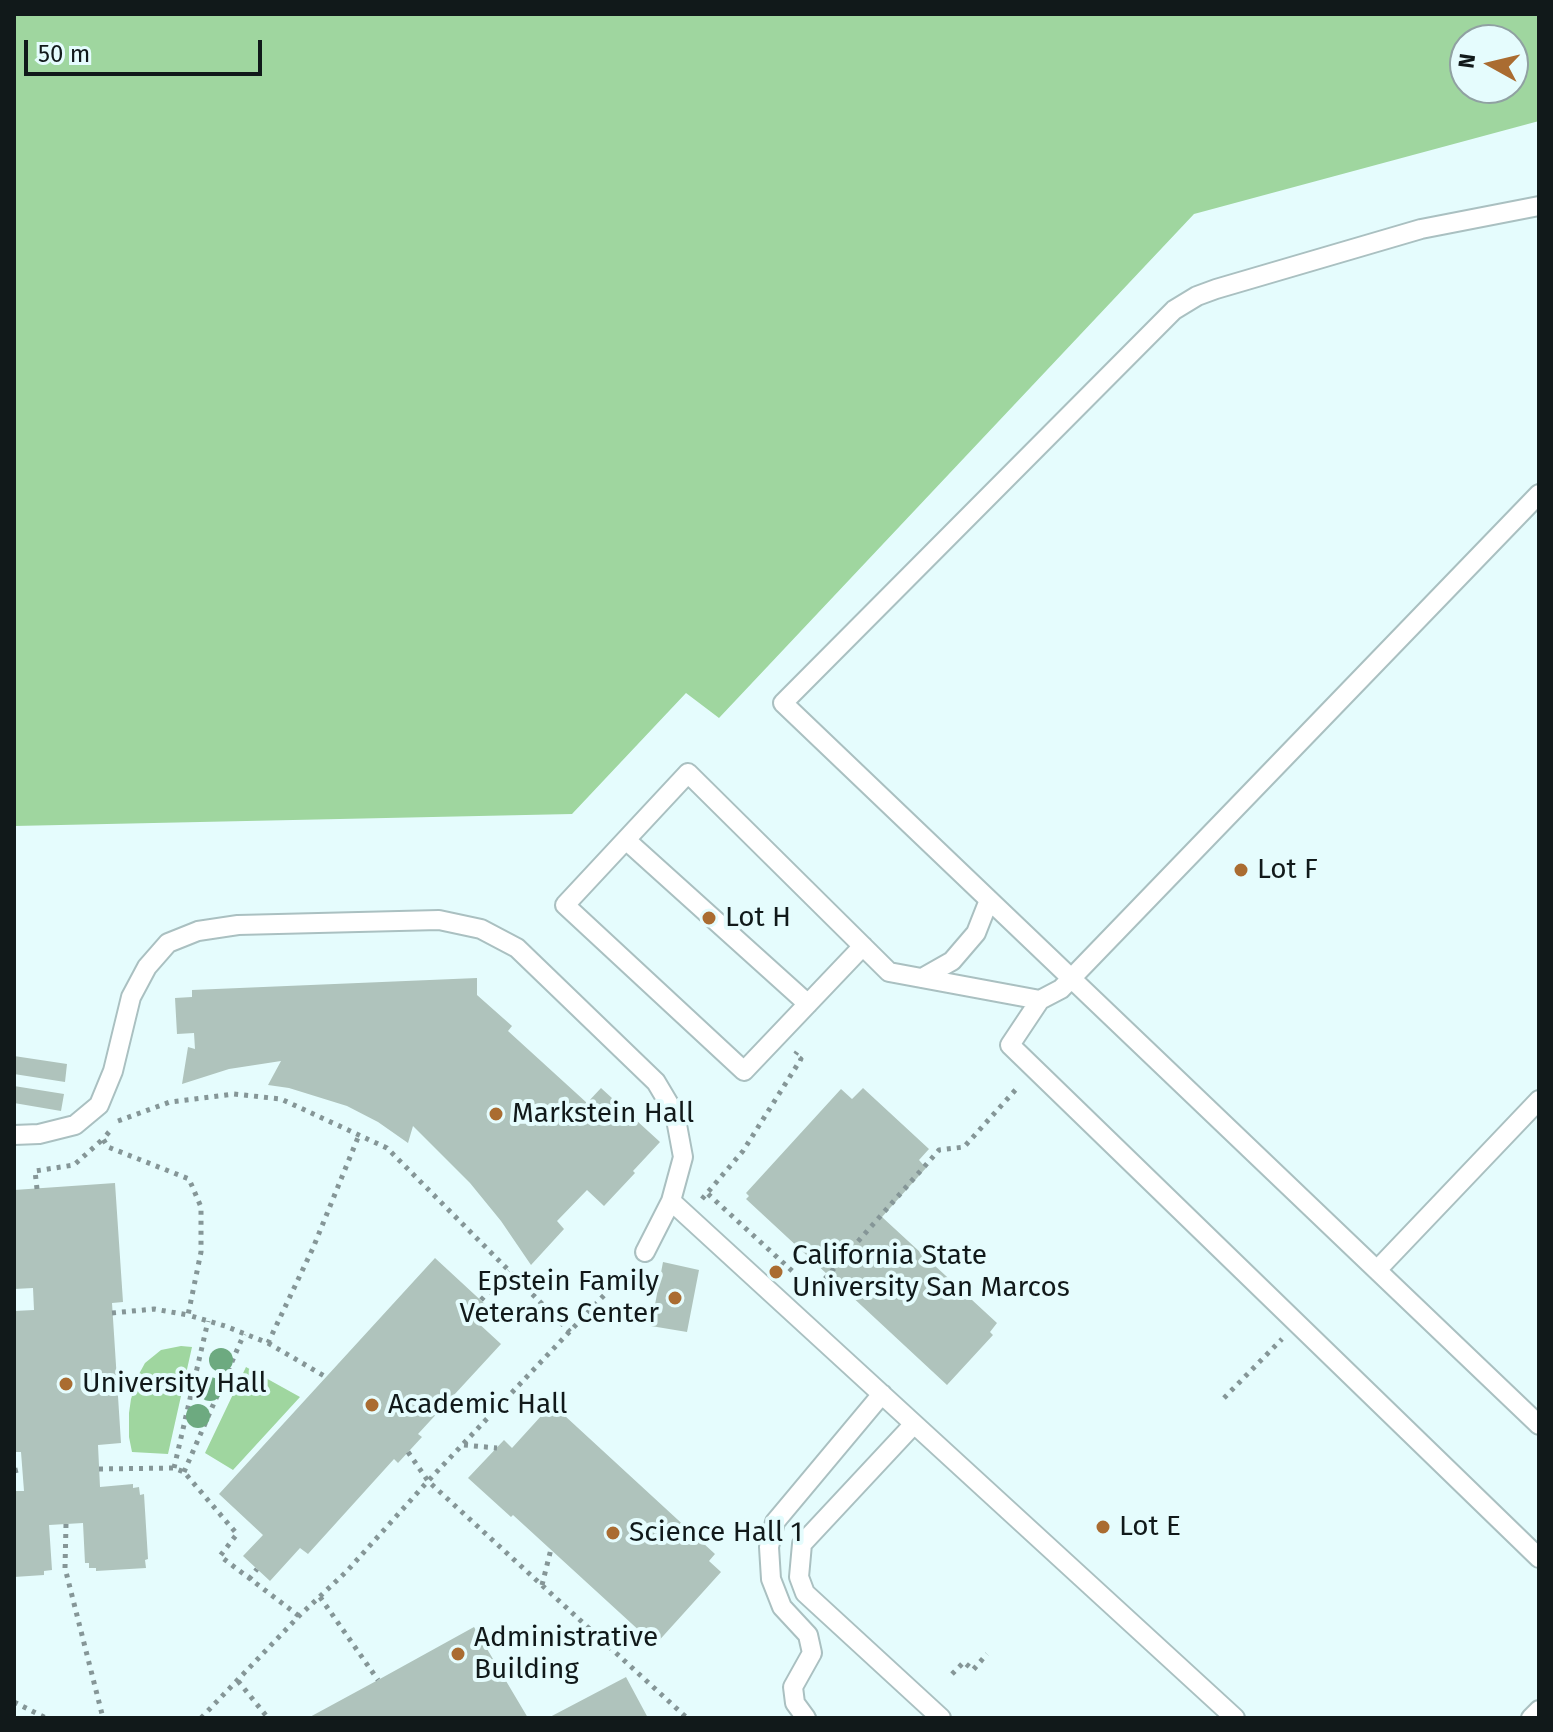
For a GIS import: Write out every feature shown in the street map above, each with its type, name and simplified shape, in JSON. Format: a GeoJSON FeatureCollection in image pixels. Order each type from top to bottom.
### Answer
{"type":"FeatureCollection","features":[{"type":"Feature","properties":{"kind":"lane"},"geometry":{"type":"LineString","coordinates":[[1539,206],[1407,233],[1216,289],[1174,310],[783,703],[1539,1425]]}},
{"type":"Feature","properties":{"kind":"lane"},"geometry":{"type":"LineString","coordinates":[[1539,494],[1061,989],[1040,1000],[1010,1045],[1539,1558]]}},
{"type":"Feature","properties":{"kind":"lane"},"geometry":{"type":"LineString","coordinates":[[863,946],[744,1071],[565,905],[688,773],[863,946],[889,972],[1040,1000]]}},
{"type":"Feature","properties":{"kind":"lane"},"geometry":{"type":"LineString","coordinates":[[626,840],[808,1004]]}},
{"type":"Feature","properties":{"kind":"lane"},"geometry":{"type":"LineString","coordinates":[[922,978],[952,961],[976,933],[989,900]]}},
{"type":"Feature","properties":{"kind":"lane"},"geometry":{"type":"LineString","coordinates":[[14,1135],[39,1134],[75,1125],[99,1105],[113,1071],[131,997],[147,967],[168,943],[198,931],[238,925],[439,920],[481,929],[517,948],[656,1082],[675,1114],[683,1157],[671,1201],[645,1252]]}},
{"type":"Feature","properties":{"kind":"lane"},"geometry":{"type":"LineString","coordinates":[[1377,1270],[1539,1100]]}},
{"type":"Feature","properties":{"kind":"lane"},"geometry":{"type":"LineString","coordinates":[[671,1201],[1235,1718]]}},
{"type":"Feature","properties":{"kind":"lane"},"geometry":{"type":"LineString","coordinates":[[806,1718],[795,1703],[793,1687],[812,1653],[808,1635],[782,1607],[771,1579],[769,1547],[775,1522],[882,1394]]}},
{"type":"Feature","properties":{"kind":"lane"},"geometry":{"type":"LineString","coordinates":[[914,1424],[802,1544],[799,1577],[805,1593],[941,1718]]}},
{"type":"Feature","properties":{"kind":"lane"},"geometry":{"type":"LineString","coordinates":[[1531,1718],[1539,1710]]}},
{"type":"Feature","properties":{"kind":"path"},"geometry":{"type":"LineString","coordinates":[[806,1043],[795,1055],[801,1059],[743,1151],[708,1194],[814,1291],[939,1150],[964,1147],[1025,1080]]}},
{"type":"Feature","properties":{"kind":"path"},"geometry":{"type":"LineString","coordinates":[[37,1189],[35,1171],[74,1165],[103,1139],[116,1122],[170,1102],[234,1094],[281,1099],[387,1148],[570,1332]]}},
{"type":"Feature","properties":{"kind":"path"},"geometry":{"type":"LineString","coordinates":[[268,1343],[313,1248],[359,1135]]}},
{"type":"Feature","properties":{"kind":"path"},"geometry":{"type":"LineString","coordinates":[[103,1139],[108,1147],[189,1179],[201,1207],[201,1252],[188,1315]]}},
{"type":"Feature","properties":{"kind":"path"},"geometry":{"type":"LineString","coordinates":[[201,1718],[347,1571],[645,1252]]}},
{"type":"Feature","properties":{"kind":"path"},"geometry":{"type":"LineString","coordinates":[[481,1300],[509,1271]]}},
{"type":"Feature","properties":{"kind":"path"},"geometry":{"type":"LineString","coordinates":[[112,1313],[154,1309],[188,1315],[268,1343],[326,1377]]}},
{"type":"Feature","properties":{"kind":"path"},"geometry":{"type":"LineString","coordinates":[[174,1468],[208,1321]]}},
{"type":"Feature","properties":{"kind":"path"},"geometry":{"type":"LineString","coordinates":[[1224,1398],[1288,1333]]}},
{"type":"Feature","properties":{"kind":"path"},"geometry":{"type":"LineString","coordinates":[[184,1472],[244,1334]]}},
{"type":"Feature","properties":{"kind":"path"},"geometry":{"type":"LineString","coordinates":[[463,1444],[497,1448]]}},
{"type":"Feature","properties":{"kind":"path"},"geometry":{"type":"LineString","coordinates":[[408,1452],[428,1481],[687,1718]]}},
{"type":"Feature","properties":{"kind":"path"},"geometry":{"type":"LineString","coordinates":[[99,1469],[174,1468],[184,1472],[237,1534],[220,1556],[299,1616]]}},
{"type":"Feature","properties":{"kind":"path"},"geometry":{"type":"LineString","coordinates":[[14,1471],[22,1469]]}},
{"type":"Feature","properties":{"kind":"path"},"geometry":{"type":"LineString","coordinates":[[66,1524],[65,1568],[103,1718]]}},
{"type":"Feature","properties":{"kind":"path"},"geometry":{"type":"LineString","coordinates":[[542,1585],[551,1549]]}},
{"type":"Feature","properties":{"kind":"path"},"geometry":{"type":"LineString","coordinates":[[249,1579],[257,1569]]}},
{"type":"Feature","properties":{"kind":"path"},"geometry":{"type":"LineString","coordinates":[[320,1597],[378,1680]]}},
{"type":"Feature","properties":{"kind":"path"},"geometry":{"type":"LineString","coordinates":[[952,1674],[964,1662],[973,1670],[987,1654]]}},
{"type":"Feature","properties":{"kind":"path"},"geometry":{"type":"LineString","coordinates":[[238,1681],[268,1718]]}},
{"type":"Feature","properties":{"kind":"path"},"geometry":{"type":"LineString","coordinates":[[14,1702],[46,1718]]}},
{"type":"Feature","properties":{"kind":"green space"},"geometry":{"type":"Polygon","coordinates":[[[14,14],[1539,14],[1539,121],[1194,214],[719,718],[686,693],[572,814],[14,826],[14,14]]]}},
{"type":"Feature","properties":{"kind":"green space"},"geometry":{"type":"Polygon","coordinates":[[[192,1347],[168,1454],[132,1452],[129,1413],[139,1374],[145,1363],[161,1350],[192,1347]]]}},
{"type":"Feature","properties":{"kind":"green space"},"geometry":{"type":"Polygon","coordinates":[[[246,1367],[300,1397],[233,1470],[205,1453],[246,1367]]]}},
{"type":"Feature","properties":{"kind":"building","name":"Markstein Hall"},"geometry":{"type":"Polygon","coordinates":[[[477,978],[477,995],[512,1026],[508,1031],[587,1103],[601,1088],[660,1142],[604,1206],[587,1190],[557,1221],[564,1229],[531,1265],[470,1183],[413,1126],[408,1143],[347,1106],[289,1088],[268,1085],[281,1061],[229,1069],[182,1084],[188,1047],[195,1049],[194,1033],[177,1034],[175,998],[192,997],[192,990],[477,978]]]}},
{"type":"Feature","properties":{"kind":"building"},"geometry":{"type":"Polygon","coordinates":[[[14,1056],[67,1064],[65,1082],[14,1074],[14,1056]]]}},
{"type":"Feature","properties":{"kind":"building"},"geometry":{"type":"Polygon","coordinates":[[[14,1086],[64,1094],[61,1111],[14,1103],[14,1086]]]}},
{"type":"Feature","properties":{"kind":"building"},"geometry":{"type":"Polygon","coordinates":[[[863,1088],[929,1149],[919,1160],[926,1168],[882,1217],[997,1323],[990,1332],[993,1335],[947,1385],[834,1280],[836,1277],[831,1273],[828,1275],[746,1199],[749,1196],[746,1193],[841,1089],[852,1099],[863,1088]]]}},
{"type":"Feature","properties":{"kind":"building","name":"University Hall"},"geometry":{"type":"Polygon","coordinates":[[[115,1183],[123,1302],[112,1303],[121,1443],[98,1445],[100,1487],[133,1484],[133,1488],[139,1487],[140,1495],[144,1494],[146,1568],[96,1571],[96,1568],[89,1568],[89,1563],[85,1563],[83,1523],[49,1525],[52,1570],[44,1571],[44,1575],[14,1577],[14,1491],[24,1491],[21,1452],[14,1452],[14,1311],[34,1310],[33,1288],[14,1289],[14,1190],[115,1183]]]}},
{"type":"Feature","properties":{"kind":"building","name":"Academic Hall"},"geometry":{"type":"Polygon","coordinates":[[[435,1258],[488,1307],[476,1321],[501,1344],[418,1434],[422,1437],[398,1463],[394,1459],[308,1554],[300,1548],[270,1581],[243,1556],[263,1535],[219,1494],[435,1258]]]}},
{"type":"Feature","properties":{"kind":"building","name":"Epstein Family Veterans Center"},"geometry":{"type":"Polygon","coordinates":[[[663,1262],[699,1270],[687,1332],[651,1326],[663,1262]]]}},
{"type":"Feature","properties":{"kind":"building","name":"Science Hall 1"},"geometry":{"type":"Polygon","coordinates":[[[552,1404],[715,1554],[709,1561],[721,1572],[655,1645],[468,1478],[504,1440],[512,1448],[552,1404]]]}},
{"type":"Feature","properties":{"kind":"building","name":"Administrative Building"},"geometry":{"type":"Polygon","coordinates":[[[474,1627],[528,1718],[308,1718],[378,1680],[474,1627]]]}},
{"type":"Feature","properties":{"kind":"building"},"geometry":{"type":"Polygon","coordinates":[[[626,1677],[648,1718],[548,1718],[626,1677]]]}},
{"type":"Feature","properties":{"kind":"place","name":"Lot F"},"geometry":{"type":"Point","coordinates":[1241,870]}},
{"type":"Feature","properties":{"kind":"place","name":"Lot H"},"geometry":{"type":"Point","coordinates":[709,918]}},
{"type":"Feature","properties":{"kind":"place","name":"Markstein Hall"},"geometry":{"type":"Point","coordinates":[496,1114]}},
{"type":"Feature","properties":{"kind":"place","name":"California State University San Marcos"},"geometry":{"type":"Point","coordinates":[776,1272]}},
{"type":"Feature","properties":{"kind":"place","name":"Epstein Family Veterans Center"},"geometry":{"type":"Point","coordinates":[675,1298]}},
{"type":"Feature","properties":{"kind":"place","name":"University Hall"},"geometry":{"type":"Point","coordinates":[66,1384]}},
{"type":"Feature","properties":{"kind":"place","name":"Academic Hall"},"geometry":{"type":"Point","coordinates":[372,1405]}},
{"type":"Feature","properties":{"kind":"place","name":"Lot E"},"geometry":{"type":"Point","coordinates":[1103,1527]}},
{"type":"Feature","properties":{"kind":"place","name":"Science Hall 1"},"geometry":{"type":"Point","coordinates":[613,1533]}},
{"type":"Feature","properties":{"kind":"place","name":"Administrative Building"},"geometry":{"type":"Point","coordinates":[458,1654]}}]}
